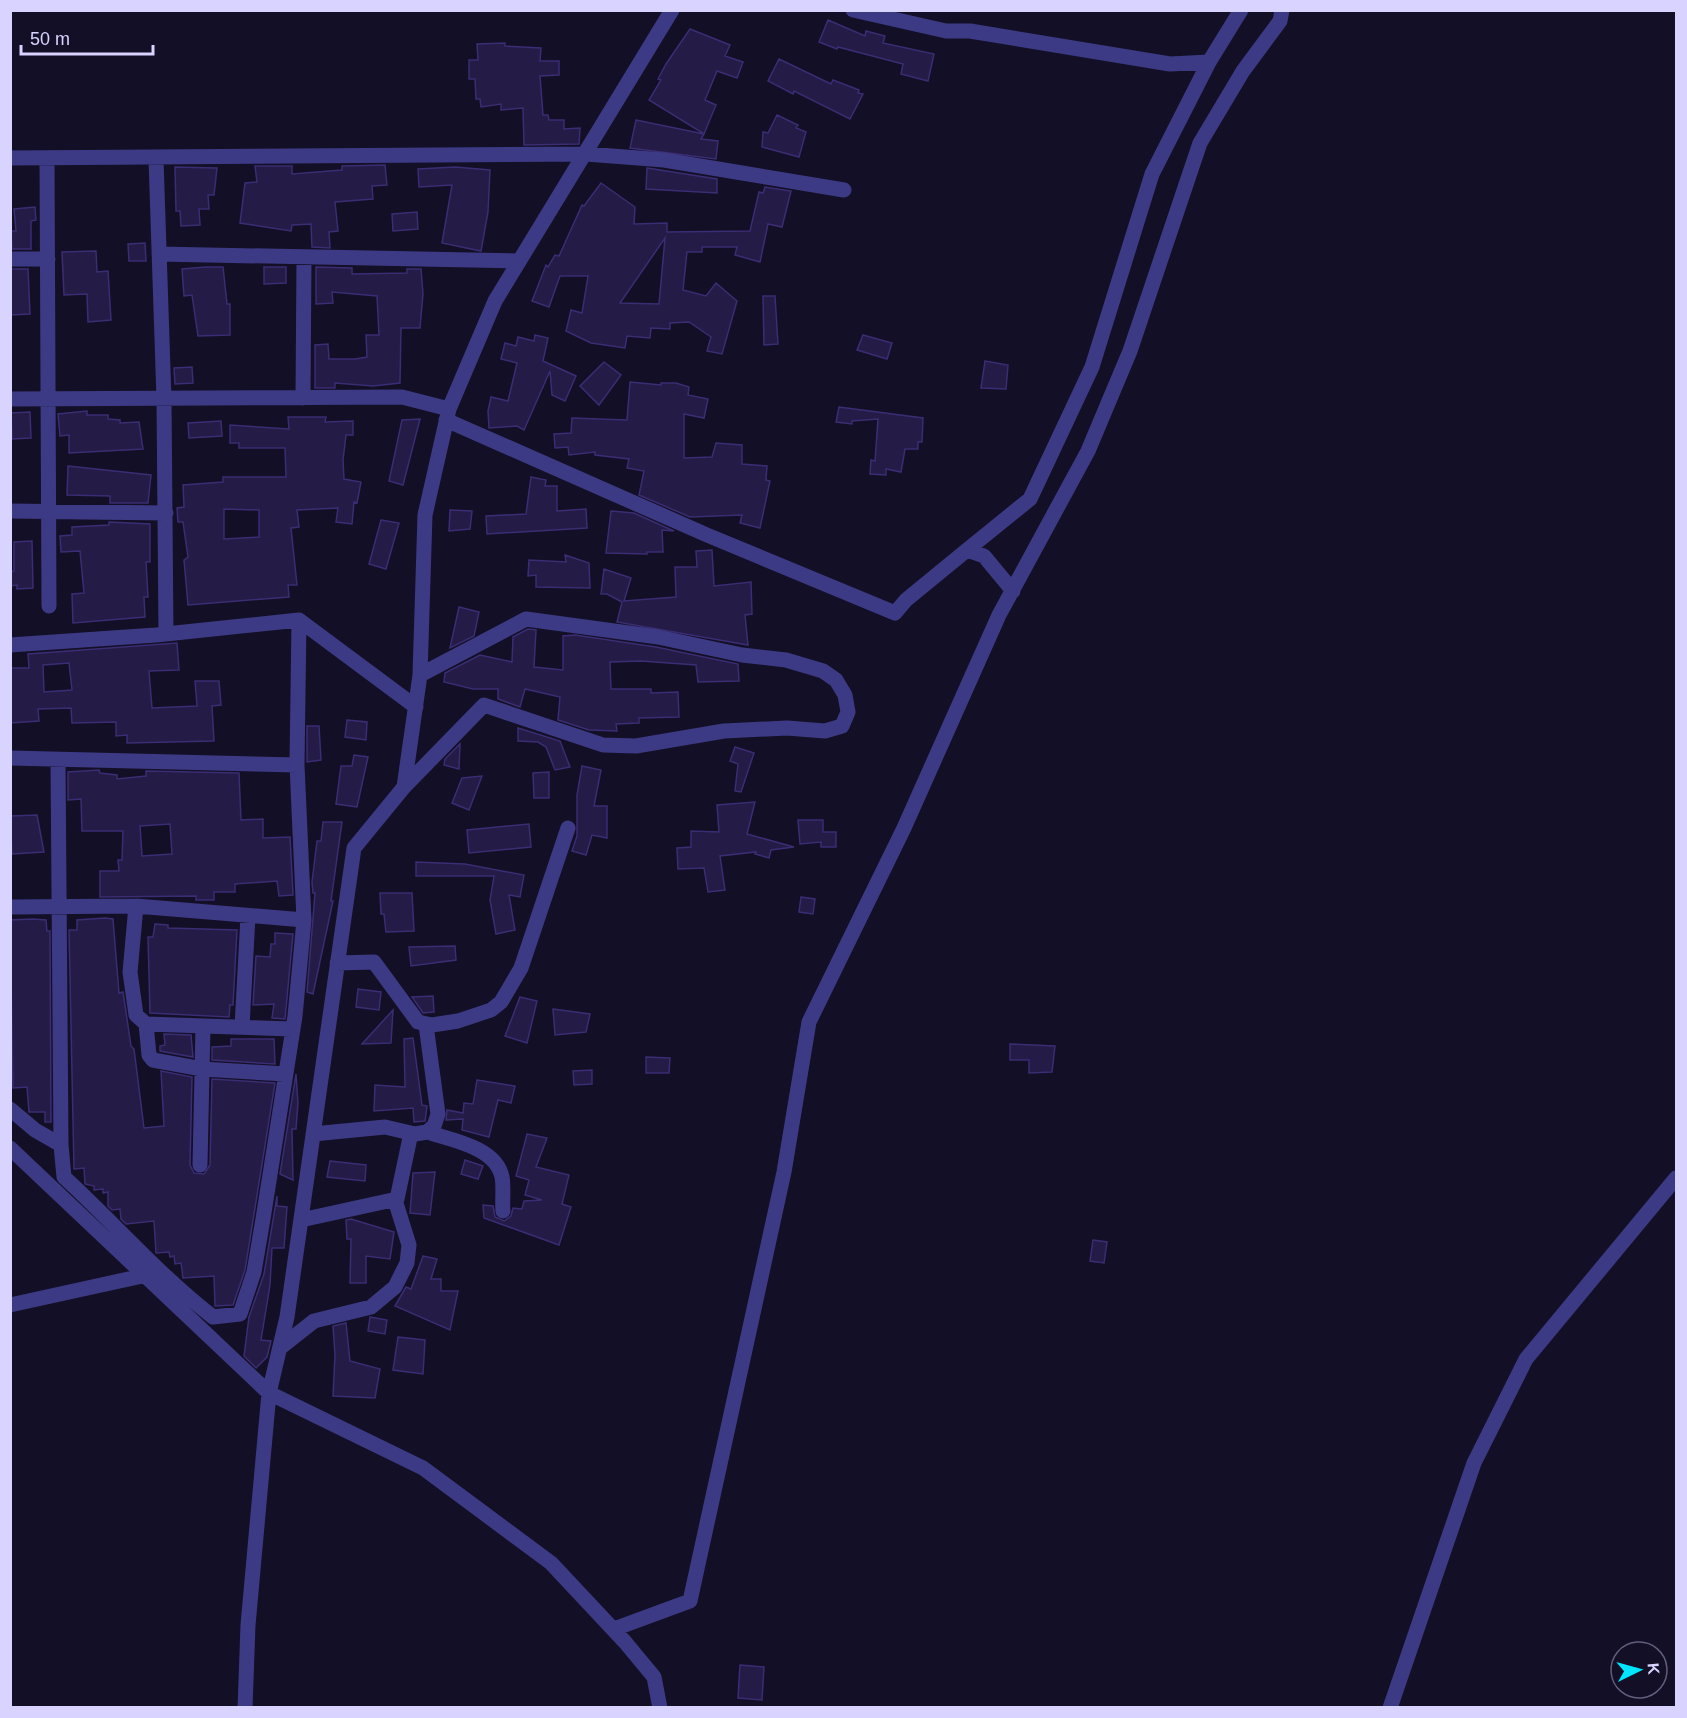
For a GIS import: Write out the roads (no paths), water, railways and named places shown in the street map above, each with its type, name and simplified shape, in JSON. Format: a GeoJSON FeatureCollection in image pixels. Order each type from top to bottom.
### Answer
{"type":"FeatureCollection","features":[{"type":"Feature","properties":{"kind":"street"},"geometry":{"type":"LineString","coordinates":[[404,786],[420,675],[425,515],[447,414],[495,302],[672,10]]}},
{"type":"Feature","properties":{"kind":"street"},"geometry":{"type":"LineString","coordinates":[[853,10],[946,31],[970,31],[1170,64],[1209,62]]}},
{"type":"Feature","properties":{"kind":"street"},"geometry":{"type":"LineString","coordinates":[[10,399],[402,397],[447,414],[895,613],[906,600],[1030,499],[1092,367],[1126,249],[1152,174],[1209,62],[1241,10]]}},
{"type":"Feature","properties":{"kind":"street"},"geometry":{"type":"LineString","coordinates":[[614,1629],[690,1600],[784,1172],[809,1022],[904,828],[994,625],[1088,451],[1130,351],[1200,143],[1243,71],[1280,21],[1282,10]]}},
{"type":"Feature","properties":{"kind":"street"},"geometry":{"type":"LineString","coordinates":[[10,158],[156,159],[586,154],[664,160],[844,190]]}},
{"type":"Feature","properties":{"kind":"street"},"geometry":{"type":"LineString","coordinates":[[47,158],[49,606]]}},
{"type":"Feature","properties":{"kind":"street"},"geometry":{"type":"LineString","coordinates":[[156,159],[164,399],[166,634]]}},
{"type":"Feature","properties":{"kind":"street"},"geometry":{"type":"LineString","coordinates":[[159,254],[518,261]]}},
{"type":"Feature","properties":{"kind":"street"},"geometry":{"type":"LineString","coordinates":[[303,398],[304,258]]}},
{"type":"Feature","properties":{"kind":"street"},"geometry":{"type":"LineString","coordinates":[[10,259],[48,259]]}},
{"type":"Feature","properties":{"kind":"street"},"geometry":{"type":"LineString","coordinates":[[10,511],[166,513]]}},
{"type":"Feature","properties":{"kind":"street"},"geometry":{"type":"LineString","coordinates":[[967,550],[984,556],[1012,591]]}},
{"type":"Feature","properties":{"kind":"street"},"geometry":{"type":"LineString","coordinates":[[245,1707],[248,1625],[268,1394],[281,1347],[354,848],[404,786],[484,705],[592,742],[636,746],[724,731],[787,728],[825,731],[842,726],[848,712],[845,695],[836,680],[823,671],[786,660],[742,655],[658,637],[526,619],[420,675]]}},
{"type":"Feature","properties":{"kind":"street"},"geometry":{"type":"LineString","coordinates":[[10,645],[166,634],[299,620],[416,707]]}},
{"type":"Feature","properties":{"kind":"street"},"geometry":{"type":"LineString","coordinates":[[58,760],[61,1145],[64,1177],[122,1231],[177,1289],[213,1317],[240,1314],[254,1272],[292,1029],[303,920],[297,765],[299,620]]}},
{"type":"Feature","properties":{"kind":"street"},"geometry":{"type":"LineString","coordinates":[[10,758],[297,765]]}},
{"type":"Feature","properties":{"kind":"street"},"geometry":{"type":"LineString","coordinates":[[337,963],[374,962],[412,1018],[426,1025],[458,1021],[491,1010],[501,1002],[521,968],[568,828]]}},
{"type":"Feature","properties":{"kind":"street"},"geometry":{"type":"LineString","coordinates":[[10,906],[136,906],[303,920]]}},
{"type":"Feature","properties":{"kind":"street"},"geometry":{"type":"LineString","coordinates":[[136,906],[130,972],[135,1015],[146,1024],[292,1029]]}},
{"type":"Feature","properties":{"kind":"street"},"geometry":{"type":"LineString","coordinates":[[242,1027],[248,916]]}},
{"type":"Feature","properties":{"kind":"street"},"geometry":{"type":"LineString","coordinates":[[146,1024],[149,1055],[153,1060],[202,1069],[285,1074]]}},
{"type":"Feature","properties":{"kind":"street"},"geometry":{"type":"LineString","coordinates":[[426,1025],[438,1114],[434,1126],[427,1132]]}},
{"type":"Feature","properties":{"kind":"street"},"geometry":{"type":"LineString","coordinates":[[200,1165],[203,1026]]}},
{"type":"Feature","properties":{"kind":"street"},"geometry":{"type":"LineString","coordinates":[[10,1109],[35,1130],[61,1145]]}},
{"type":"Feature","properties":{"kind":"street"},"geometry":{"type":"LineString","coordinates":[[313,1134],[385,1127],[411,1133],[427,1132],[481,1151],[492,1159],[502,1175],[502,1211]]}},
{"type":"Feature","properties":{"kind":"street"},"geometry":{"type":"LineString","coordinates":[[301,1220],[395,1200],[398,1196],[411,1133]]}},
{"type":"Feature","properties":{"kind":"street"},"geometry":{"type":"LineString","coordinates":[[10,1148],[147,1275],[268,1394],[423,1468],[551,1563],[614,1629],[654,1677],[660,1707]]}},
{"type":"Feature","properties":{"kind":"street"},"geometry":{"type":"LineString","coordinates":[[1390,1707],[1474,1463],[1526,1359],[1677,1178]]}},
{"type":"Feature","properties":{"kind":"street"},"geometry":{"type":"LineString","coordinates":[[281,1347],[314,1321],[371,1307],[394,1287],[407,1263],[409,1245],[395,1200]]}},
{"type":"Feature","properties":{"kind":"street"},"geometry":{"type":"LineString","coordinates":[[10,1305],[147,1275]]}}]}
